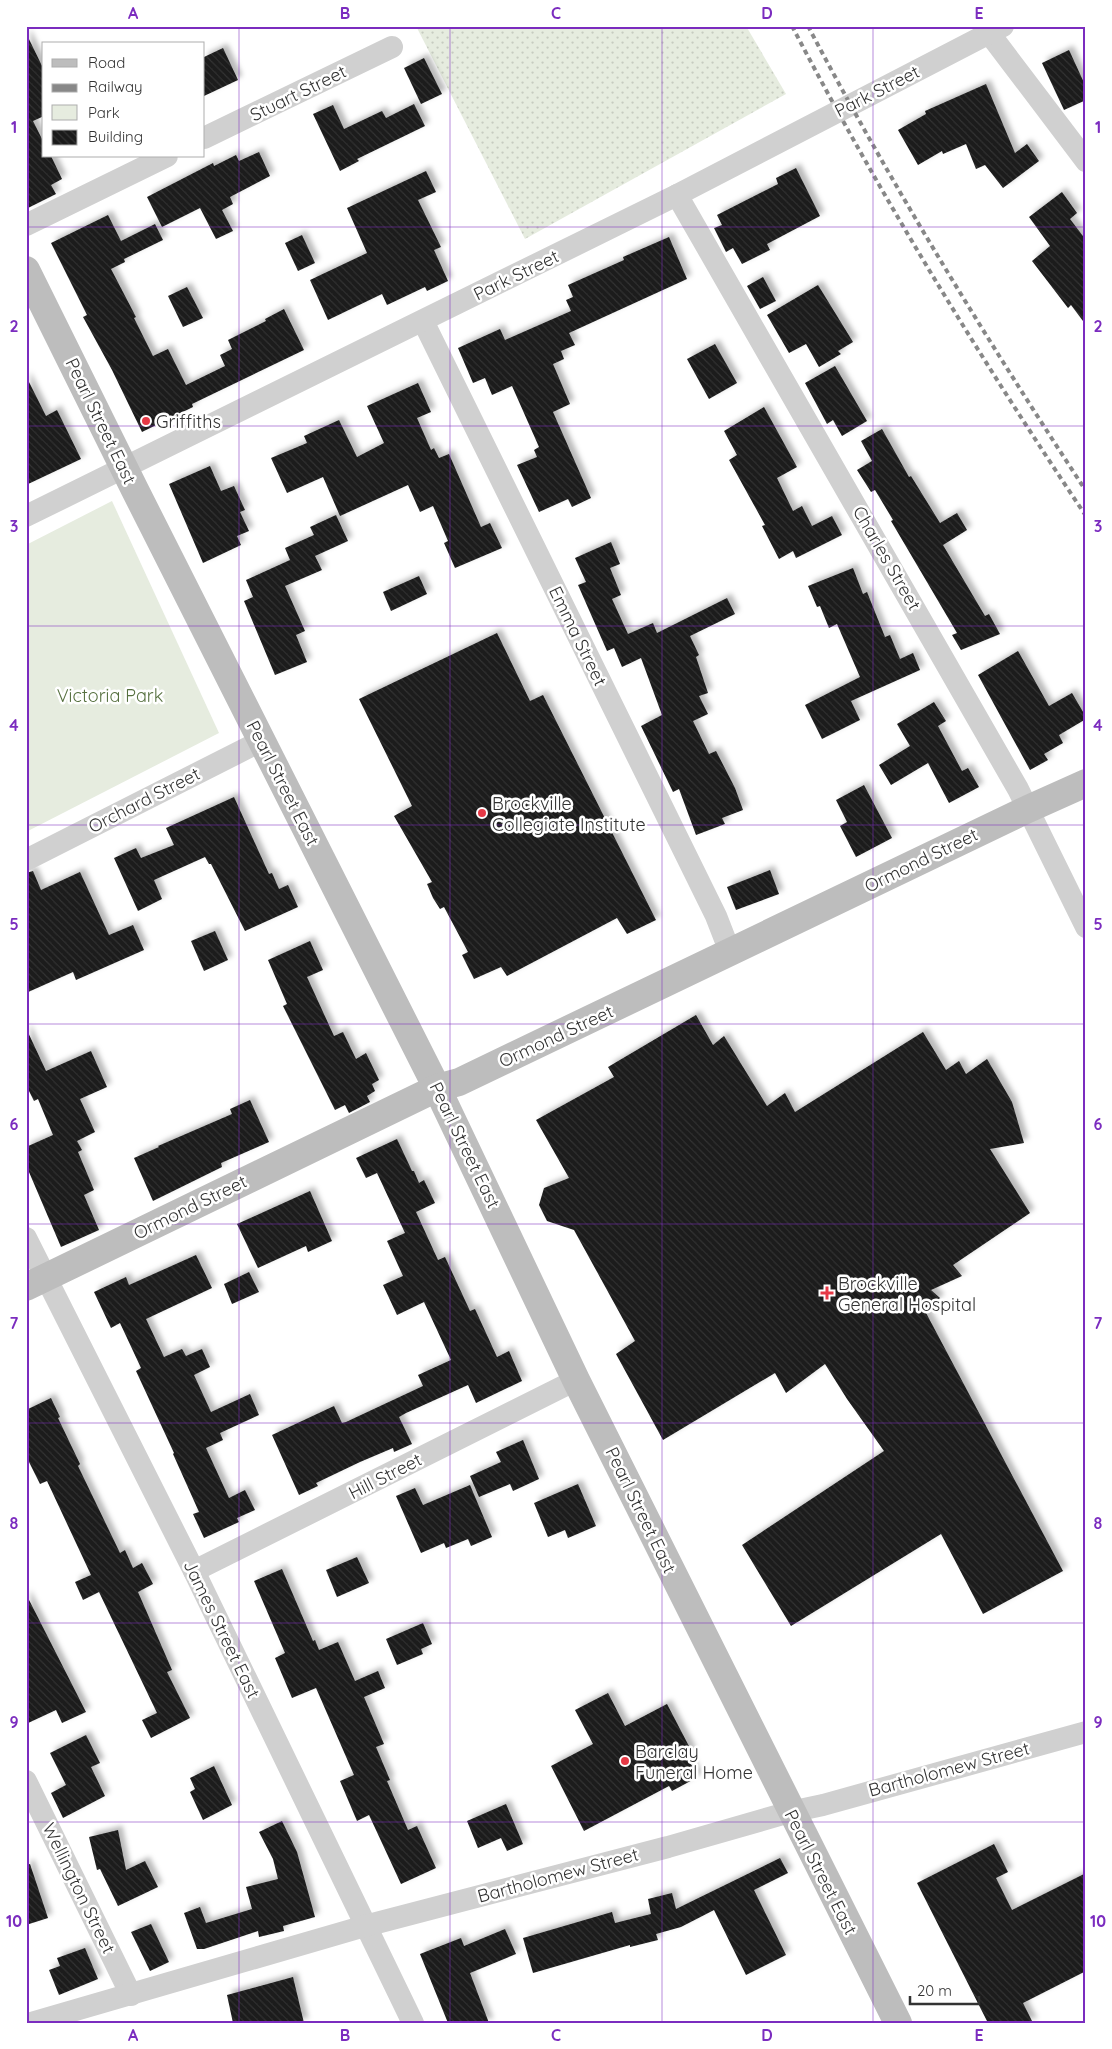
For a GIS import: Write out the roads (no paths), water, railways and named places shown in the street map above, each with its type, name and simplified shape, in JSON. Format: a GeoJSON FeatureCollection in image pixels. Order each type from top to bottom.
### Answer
{"type":"FeatureCollection","features":[{"type":"Feature","properties":{"kind":"street"},"geometry":{"type":"LineString","coordinates":[[996,30],[1086,161]]}},
{"type":"Feature","properties":{"kind":"street","name":"Park Street"},"geometry":{"type":"LineString","coordinates":[[26,516],[677,195],[996,30]]}},
{"type":"Feature","properties":{"kind":"street","name":"Stuart Street"},"geometry":{"type":"LineString","coordinates":[[205,138],[392,47]]}},
{"type":"Feature","properties":{"kind":"street"},"geometry":{"type":"LineString","coordinates":[[26,225],[163,158]]}},
{"type":"Feature","properties":{"kind":"street","name":"Charles Street"},"geometry":{"type":"LineString","coordinates":[[677,195],[1007,768],[1086,927]]}},
{"type":"Feature","properties":{"kind":"street","name":"Pearl Street East"},"geometry":{"type":"LineString","coordinates":[[26,270],[437,1088],[576,1380],[790,1812],[898,2023]]}},
{"type":"Feature","properties":{"kind":"street","name":"Emma Street"},"geometry":{"type":"LineString","coordinates":[[423,321],[719,923],[730,952]]}},
{"type":"Feature","properties":{"kind":"street","name":"Orchard Street"},"geometry":{"type":"LineString","coordinates":[[26,860],[261,741]]}},
{"type":"Feature","properties":{"kind":"street","name":"Ormond Street"},"geometry":{"type":"LineString","coordinates":[[36,1282],[437,1088],[459,1082],[1086,783]]}},
{"type":"Feature","properties":{"kind":"street","name":"James Street East"},"geometry":{"type":"LineString","coordinates":[[26,1238],[36,1282],[194,1571],[413,2023]]}},
{"type":"Feature","properties":{"kind":"street","name":"Hill Street"},"geometry":{"type":"LineString","coordinates":[[194,1571],[576,1380]]}},
{"type":"Feature","properties":{"kind":"street","name":"Bartholomew Street"},"geometry":{"type":"LineString","coordinates":[[31,2023],[365,1926],[668,1847],[1086,1732]]}},
{"type":"Feature","properties":{"kind":"street","name":"Wellington Street"},"geometry":{"type":"LineString","coordinates":[[26,1781],[131,1995]]}},
{"type":"Feature","properties":{"kind":"railway"},"geometry":{"type":"LineString","coordinates":[[792,26],[860,152],[932,275],[1008,397],[1086,516]]}},
{"type":"Feature","properties":{"kind":"railway"},"geometry":{"type":"LineString","coordinates":[[808,26],[873,145],[941,262],[1086,491]]}},
{"type":"Feature","properties":{"kind":"place","name":"Griffiths"},"geometry":{"type":"Point","coordinates":[146,421]}},
{"type":"Feature","properties":{"kind":"place","name":"Brockville Collegiate Institute"},"geometry":{"type":"Point","coordinates":[482,813]}},
{"type":"Feature","properties":{"kind":"place","name":"Brockville General Hospital"},"geometry":{"type":"Point","coordinates":[827,1293]}},
{"type":"Feature","properties":{"kind":"place","name":"Barclay Funeral Home"},"geometry":{"type":"Point","coordinates":[625,1761]}},
{"type":"Feature","properties":{"kind":"park label","name":"Victoria Park"},"geometry":{"type":"Point","coordinates":[110,695]}}]}
